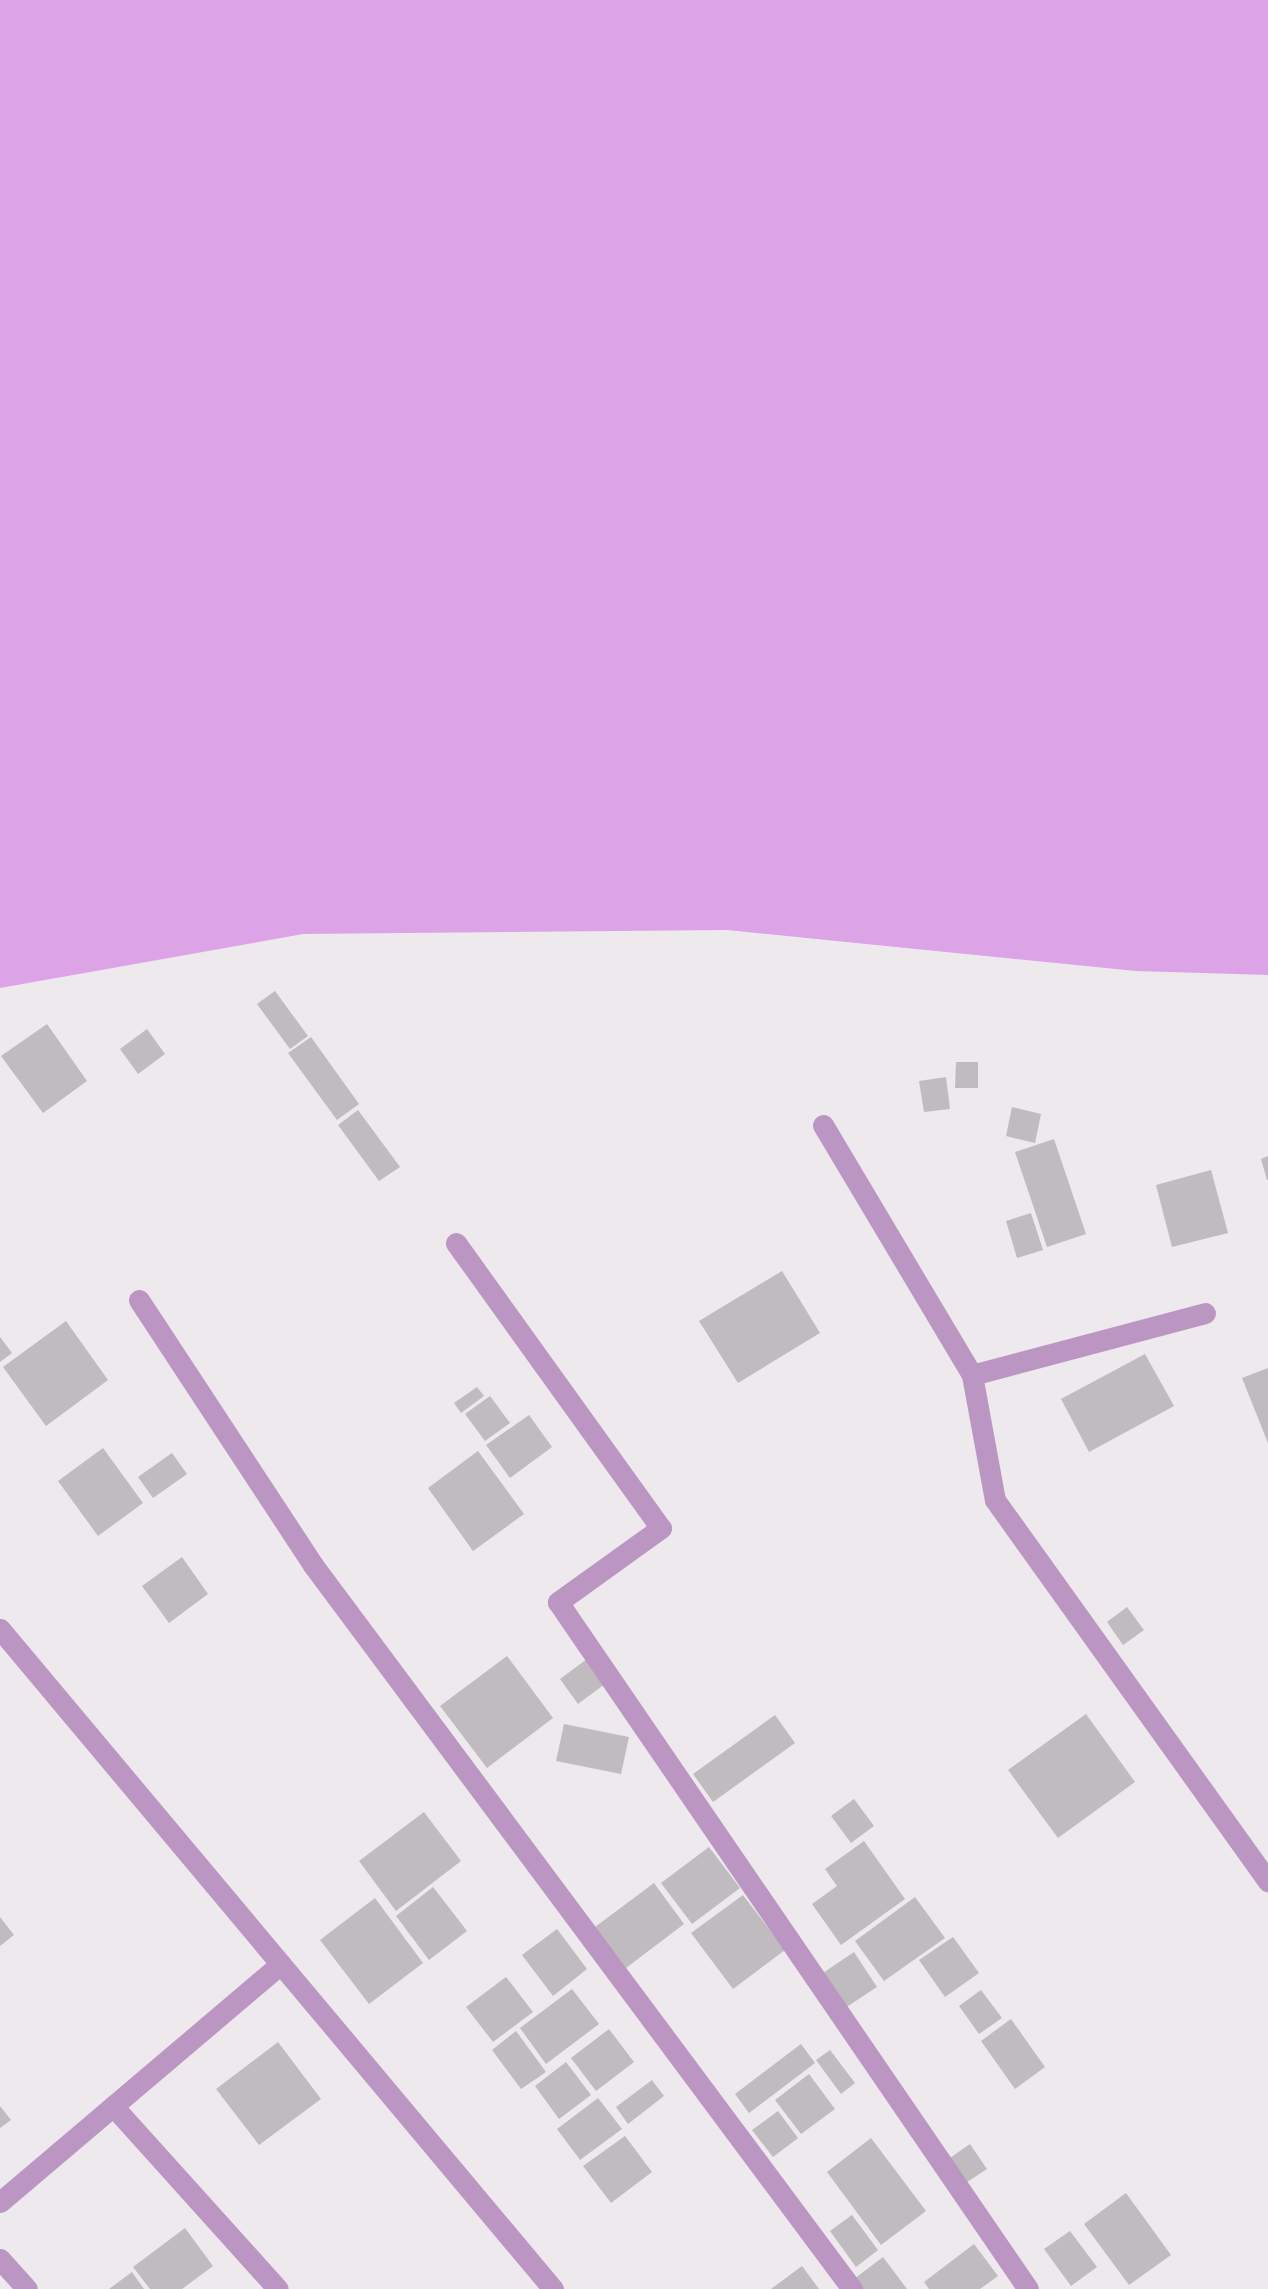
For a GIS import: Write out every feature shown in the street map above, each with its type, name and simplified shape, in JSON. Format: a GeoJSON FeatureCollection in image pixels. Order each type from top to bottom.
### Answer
{"type":"FeatureCollection","features":[{"type":"Feature","properties":{"kind":"street"},"geometry":{"type":"LineString","coordinates":[[823,1125],[972,1376],[995,1500],[1268,1881]]}},
{"type":"Feature","properties":{"kind":"street"},"geometry":{"type":"LineString","coordinates":[[456,1243],[661,1528],[558,1602],[1028,2289]]}},
{"type":"Feature","properties":{"kind":"street"},"geometry":{"type":"LineString","coordinates":[[139,1300],[313,1565],[852,2289]]}},
{"type":"Feature","properties":{"kind":"street"},"geometry":{"type":"LineString","coordinates":[[972,1376],[1205,1313]]}},
{"type":"Feature","properties":{"kind":"street"},"geometry":{"type":"LineString","coordinates":[[0,1629],[553,2289]]}},
{"type":"Feature","properties":{"kind":"street"},"geometry":{"type":"LineString","coordinates":[[0,2202],[281,1964]]}},
{"type":"Feature","properties":{"kind":"street"},"geometry":{"type":"LineString","coordinates":[[113,2106],[278,2289]]}},
{"type":"Feature","properties":{"kind":"street"},"geometry":{"type":"LineString","coordinates":[[0,2259],[27,2289]]}},
{"type":"Feature","properties":{"kind":"shaded area"},"geometry":{"type":"Polygon","coordinates":[[[0,0],[1268,0],[1268,975],[1136,971],[727,930],[303,934],[0,988],[0,0]]]}},
{"type":"Feature","properties":{"kind":"building"},"geometry":{"type":"Polygon","coordinates":[[[275,991],[308,1036],[290,1049],[257,1004],[275,991]]]}},
{"type":"Feature","properties":{"kind":"building"},"geometry":{"type":"Polygon","coordinates":[[[47,1024],[87,1081],[43,1113],[1,1056],[47,1024]]]}},
{"type":"Feature","properties":{"kind":"building"},"geometry":{"type":"Polygon","coordinates":[[[147,1029],[165,1054],[138,1074],[120,1049],[147,1029]]]}},
{"type":"Feature","properties":{"kind":"building"},"geometry":{"type":"Polygon","coordinates":[[[311,1037],[359,1104],[337,1120],[288,1053],[311,1037]]]}},
{"type":"Feature","properties":{"kind":"building"},"geometry":{"type":"Polygon","coordinates":[[[956,1062],[978,1062],[978,1088],[955,1088],[956,1062]]]}},
{"type":"Feature","properties":{"kind":"building"},"geometry":{"type":"Polygon","coordinates":[[[946,1077],[950,1109],[924,1112],[919,1081],[946,1077]]]}},
{"type":"Feature","properties":{"kind":"building"},"geometry":{"type":"Polygon","coordinates":[[[1012,1107],[1041,1114],[1035,1143],[1006,1136],[1012,1107]]]}},
{"type":"Feature","properties":{"kind":"building"},"geometry":{"type":"Polygon","coordinates":[[[358,1110],[400,1167],[379,1181],[338,1125],[358,1110]]]}},
{"type":"Feature","properties":{"kind":"building"},"geometry":{"type":"Polygon","coordinates":[[[1054,1139],[1086,1234],[1047,1247],[1015,1152],[1054,1139]]]}},
{"type":"Feature","properties":{"kind":"building"},"geometry":{"type":"Polygon","coordinates":[[[1268,1156],[1268,1180],[1267,1180],[1261,1159],[1268,1156]]]}},
{"type":"Feature","properties":{"kind":"building"},"geometry":{"type":"Polygon","coordinates":[[[1211,1170],[1228,1233],[1172,1247],[1156,1185],[1211,1170]]]}},
{"type":"Feature","properties":{"kind":"building"},"geometry":{"type":"Polygon","coordinates":[[[1031,1213],[1043,1250],[1017,1258],[1006,1221],[1031,1213]]]}},
{"type":"Feature","properties":{"kind":"building"},"geometry":{"type":"Polygon","coordinates":[[[782,1271],[820,1333],[738,1383],[699,1321],[782,1271]]]}},
{"type":"Feature","properties":{"kind":"building"},"geometry":{"type":"Polygon","coordinates":[[[66,1321],[108,1380],[46,1426],[3,1367],[66,1321]]]}},
{"type":"Feature","properties":{"kind":"building"},"geometry":{"type":"Polygon","coordinates":[[[0,1337],[12,1353],[0,1362],[0,1337]]]}},
{"type":"Feature","properties":{"kind":"building"},"geometry":{"type":"Polygon","coordinates":[[[1145,1354],[1174,1406],[1089,1452],[1061,1399],[1145,1354]]]}},
{"type":"Feature","properties":{"kind":"building"},"geometry":{"type":"Polygon","coordinates":[[[1268,1368],[1268,1443],[1242,1378],[1268,1368]]]}},
{"type":"Feature","properties":{"kind":"building"},"geometry":{"type":"Polygon","coordinates":[[[477,1387],[484,1396],[461,1413],[454,1403],[477,1387]]]}},
{"type":"Feature","properties":{"kind":"building"},"geometry":{"type":"Polygon","coordinates":[[[490,1396],[510,1423],[485,1441],[465,1414],[490,1396]]]}},
{"type":"Feature","properties":{"kind":"building"},"geometry":{"type":"Polygon","coordinates":[[[529,1415],[552,1447],[510,1478],[486,1445],[529,1415]]]}},
{"type":"Feature","properties":{"kind":"building"},"geometry":{"type":"Polygon","coordinates":[[[103,1448],[143,1503],[98,1536],[58,1481],[103,1448]]]}},
{"type":"Feature","properties":{"kind":"building"},"geometry":{"type":"Polygon","coordinates":[[[478,1451],[524,1514],[473,1551],[428,1488],[478,1451]]]}},
{"type":"Feature","properties":{"kind":"building"},"geometry":{"type":"Polygon","coordinates":[[[172,1453],[187,1474],[153,1498],[138,1477],[172,1453]]]}},
{"type":"Feature","properties":{"kind":"building"},"geometry":{"type":"Polygon","coordinates":[[[182,1557],[208,1594],[169,1623],[142,1586],[182,1557]]]}},
{"type":"Feature","properties":{"kind":"building"},"geometry":{"type":"Polygon","coordinates":[[[1127,1607],[1144,1630],[1123,1645],[1107,1622],[1127,1607]]]}},
{"type":"Feature","properties":{"kind":"building"},"geometry":{"type":"Polygon","coordinates":[[[507,1656],[553,1718],[487,1768],[440,1706],[507,1656]]]}},
{"type":"Feature","properties":{"kind":"building"},"geometry":{"type":"Polygon","coordinates":[[[587,1659],[605,1684],[578,1704],[560,1679],[587,1659]]]}},
{"type":"Feature","properties":{"kind":"building"},"geometry":{"type":"Polygon","coordinates":[[[1086,1714],[1135,1782],[1058,1838],[1008,1770],[1086,1714]]]}},
{"type":"Feature","properties":{"kind":"building"},"geometry":{"type":"Polygon","coordinates":[[[775,1715],[795,1743],[713,1802],[693,1774],[775,1715]]]}},
{"type":"Feature","properties":{"kind":"building"},"geometry":{"type":"Polygon","coordinates":[[[564,1724],[629,1737],[621,1774],[556,1761],[564,1724]]]}},
{"type":"Feature","properties":{"kind":"building"},"geometry":{"type":"Polygon","coordinates":[[[854,1799],[874,1826],[851,1843],[831,1816],[854,1799]]]}},
{"type":"Feature","properties":{"kind":"building"},"geometry":{"type":"Polygon","coordinates":[[[424,1812],[461,1861],[396,1911],[359,1861],[424,1812]]]}},
{"type":"Feature","properties":{"kind":"building"},"geometry":{"type":"Polygon","coordinates":[[[864,1841],[905,1899],[841,1945],[812,1904],[837,1886],[825,1869],[864,1841]]]}},
{"type":"Feature","properties":{"kind":"building"},"geometry":{"type":"Polygon","coordinates":[[[709,1847],[740,1888],[692,1924],[661,1883],[709,1847]]]}},
{"type":"Feature","properties":{"kind":"building"},"geometry":{"type":"Polygon","coordinates":[[[654,1883],[684,1924],[626,1968],[595,1927],[654,1883]]]}},
{"type":"Feature","properties":{"kind":"building"},"geometry":{"type":"Polygon","coordinates":[[[433,1887],[467,1931],[429,1960],[396,1916],[433,1887]]]}},
{"type":"Feature","properties":{"kind":"building"},"geometry":{"type":"Polygon","coordinates":[[[743,1895],[785,1950],[733,1989],[691,1933],[743,1895]]]}},
{"type":"Feature","properties":{"kind":"building"},"geometry":{"type":"Polygon","coordinates":[[[915,1897],[945,1938],[884,1981],[855,1941],[915,1897]]]}},
{"type":"Feature","properties":{"kind":"building"},"geometry":{"type":"Polygon","coordinates":[[[375,1898],[423,1963],[369,2004],[320,1940],[375,1898]]]}},
{"type":"Feature","properties":{"kind":"building"},"geometry":{"type":"Polygon","coordinates":[[[0,1917],[14,1935],[0,1946],[0,1917]]]}},
{"type":"Feature","properties":{"kind":"building"},"geometry":{"type":"Polygon","coordinates":[[[557,1929],[587,1969],[553,1996],[522,1955],[557,1929]]]}},
{"type":"Feature","properties":{"kind":"building"},"geometry":{"type":"Polygon","coordinates":[[[953,1937],[979,1973],[945,1997],[919,1960],[953,1937]]]}},
{"type":"Feature","properties":{"kind":"building"},"geometry":{"type":"Polygon","coordinates":[[[854,1952],[877,1987],[839,2012],[817,1977],[854,1952]]]}},
{"type":"Feature","properties":{"kind":"building"},"geometry":{"type":"Polygon","coordinates":[[[506,1977],[533,2012],[493,2042],[466,2007],[506,1977]]]}},
{"type":"Feature","properties":{"kind":"building"},"geometry":{"type":"Polygon","coordinates":[[[572,1989],[599,2024],[546,2064],[520,2028],[572,1989]]]}},
{"type":"Feature","properties":{"kind":"building"},"geometry":{"type":"Polygon","coordinates":[[[981,1990],[1002,2018],[979,2034],[959,2006],[981,1990]]]}},
{"type":"Feature","properties":{"kind":"building"},"geometry":{"type":"Polygon","coordinates":[[[1011,2019],[1045,2067],[1015,2089],[981,2041],[1011,2019]]]}},
{"type":"Feature","properties":{"kind":"building"},"geometry":{"type":"Polygon","coordinates":[[[609,2029],[634,2062],[596,2091],[571,2058],[609,2029]]]}},
{"type":"Feature","properties":{"kind":"building"},"geometry":{"type":"Polygon","coordinates":[[[516,2031],[546,2072],[521,2089],[492,2050],[516,2031]]]}},
{"type":"Feature","properties":{"kind":"building"},"geometry":{"type":"Polygon","coordinates":[[[278,2042],[321,2099],[259,2145],[216,2089],[278,2042]]]}},
{"type":"Feature","properties":{"kind":"building"},"geometry":{"type":"Polygon","coordinates":[[[801,2044],[815,2063],[749,2113],[735,2094],[801,2044]]]}},
{"type":"Feature","properties":{"kind":"building"},"geometry":{"type":"Polygon","coordinates":[[[830,2050],[855,2083],[841,2094],[816,2060],[830,2050]]]}},
{"type":"Feature","properties":{"kind":"building"},"geometry":{"type":"Polygon","coordinates":[[[566,2062],[591,2095],[559,2119],[535,2086],[566,2062]]]}},
{"type":"Feature","properties":{"kind":"building"},"geometry":{"type":"Polygon","coordinates":[[[809,2074],[835,2109],[801,2134],[775,2100],[809,2074]]]}},
{"type":"Feature","properties":{"kind":"building"},"geometry":{"type":"Polygon","coordinates":[[[652,2080],[664,2096],[628,2124],[616,2107],[652,2080]]]}},
{"type":"Feature","properties":{"kind":"building"},"geometry":{"type":"Polygon","coordinates":[[[598,2098],[622,2129],[580,2160],[557,2129],[598,2098]]]}},
{"type":"Feature","properties":{"kind":"building"},"geometry":{"type":"Polygon","coordinates":[[[0,2106],[11,2120],[0,2128],[0,2106]]]}},
{"type":"Feature","properties":{"kind":"building"},"geometry":{"type":"Polygon","coordinates":[[[778,2111],[798,2138],[773,2157],[752,2130],[778,2111]]]}},
{"type":"Feature","properties":{"kind":"building"},"geometry":{"type":"Polygon","coordinates":[[[625,2136],[652,2172],[611,2203],[583,2166],[625,2136]]]}},
{"type":"Feature","properties":{"kind":"building"},"geometry":{"type":"Polygon","coordinates":[[[871,2138],[926,2211],[881,2245],[827,2172],[871,2138]]]}},
{"type":"Feature","properties":{"kind":"building"},"geometry":{"type":"Polygon","coordinates":[[[970,2144],[987,2169],[964,2184],[947,2160],[970,2144]]]}},
{"type":"Feature","properties":{"kind":"building"},"geometry":{"type":"Polygon","coordinates":[[[1126,2193],[1171,2255],[1129,2285],[1084,2224],[1126,2193]]]}},
{"type":"Feature","properties":{"kind":"building"},"geometry":{"type":"Polygon","coordinates":[[[852,2215],[878,2250],[856,2267],[830,2231],[852,2215]]]}},
{"type":"Feature","properties":{"kind":"building"},"geometry":{"type":"Polygon","coordinates":[[[185,2228],[213,2266],[182,2289],[150,2289],[133,2267],[185,2228]]]}},
{"type":"Feature","properties":{"kind":"building"},"geometry":{"type":"Polygon","coordinates":[[[1070,2231],[1097,2267],[1071,2286],[1044,2249],[1070,2231]]]}},
{"type":"Feature","properties":{"kind":"building"},"geometry":{"type":"Polygon","coordinates":[[[974,2244],[998,2276],[980,2289],[929,2289],[924,2282],[974,2244]]]}},
{"type":"Feature","properties":{"kind":"building"},"geometry":{"type":"Polygon","coordinates":[[[883,2257],[907,2289],[855,2289],[850,2282],[883,2257]]]}},
{"type":"Feature","properties":{"kind":"building"},"geometry":{"type":"Polygon","coordinates":[[[802,2266],[819,2289],[771,2289],[802,2266]]]}},
{"type":"Feature","properties":{"kind":"building"},"geometry":{"type":"Polygon","coordinates":[[[132,2272],[144,2289],[109,2289],[132,2272]]]}}]}
